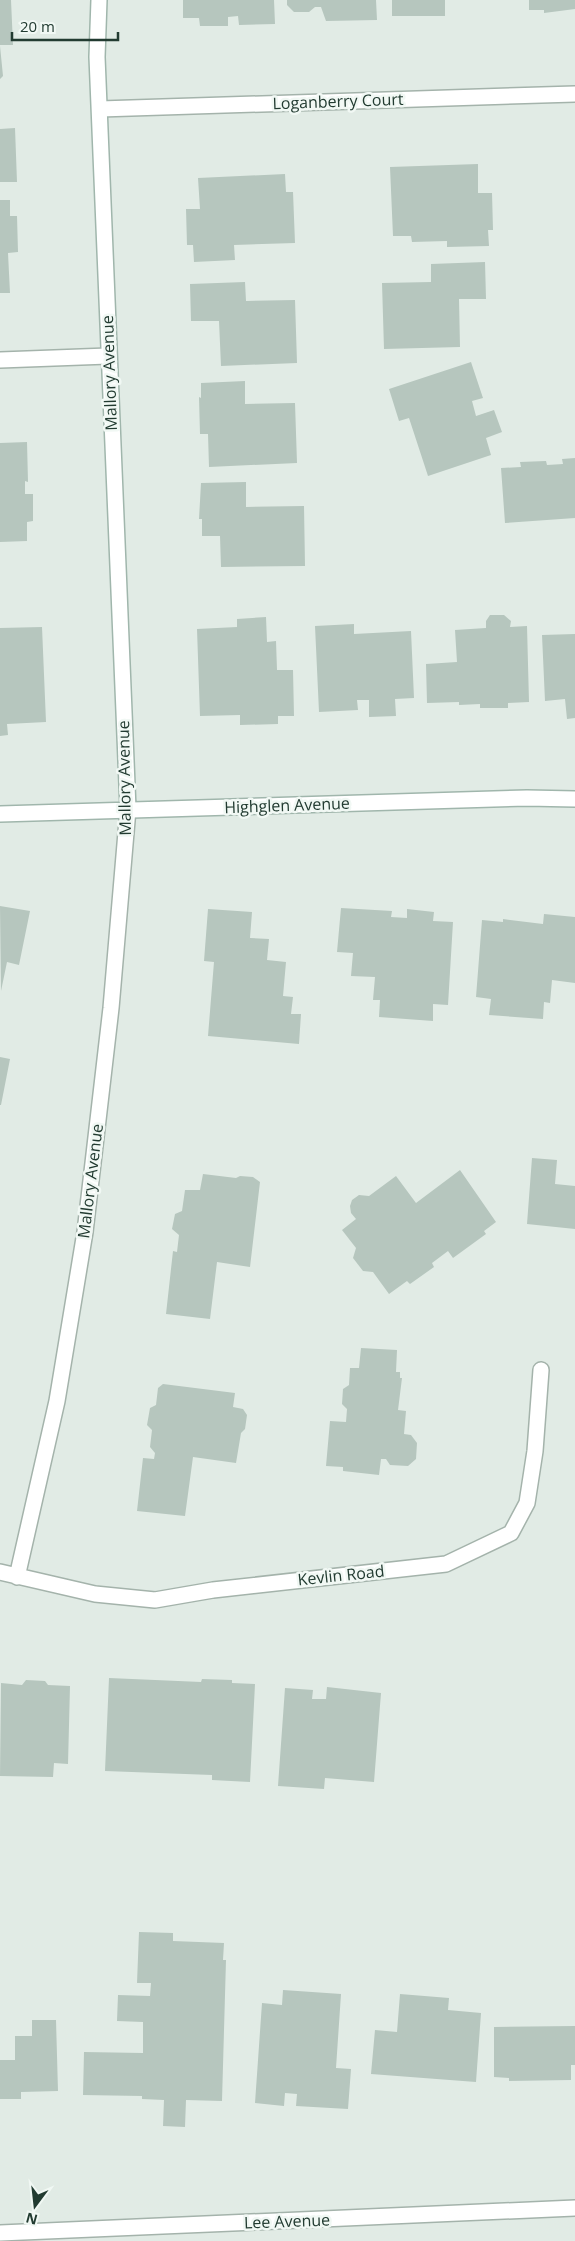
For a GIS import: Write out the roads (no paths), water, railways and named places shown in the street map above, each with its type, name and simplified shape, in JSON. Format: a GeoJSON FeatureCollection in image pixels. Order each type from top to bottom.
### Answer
{"type":"FeatureCollection","features":[{"type":"Feature","properties":{"kind":"street","name":"Mallory Avenue"},"geometry":{"type":"LineString","coordinates":[[17,1577],[58,1401],[85,1232],[111,1008],[128,809],[108,356],[97,57],[98,0]]}},
{"type":"Feature","properties":{"kind":"street","name":"Loganberry Court"},"geometry":{"type":"LineString","coordinates":[[100,109],[575,94]]}},
{"type":"Feature","properties":{"kind":"street"},"geometry":{"type":"LineString","coordinates":[[0,360],[108,356]]}},
{"type":"Feature","properties":{"kind":"street","name":"Highglen Avenue"},"geometry":{"type":"LineString","coordinates":[[0,814],[527,798],[575,799]]}},
{"type":"Feature","properties":{"kind":"street","name":"Kevlin Road"},"geometry":{"type":"LineString","coordinates":[[0,1572],[95,1594],[155,1600],[213,1590],[446,1564],[511,1533],[527,1503],[535,1451],[542,1370]]}},
{"type":"Feature","properties":{"kind":"street","name":"Lee Avenue"},"geometry":{"type":"LineString","coordinates":[[0,2233],[575,2208]]}}]}
